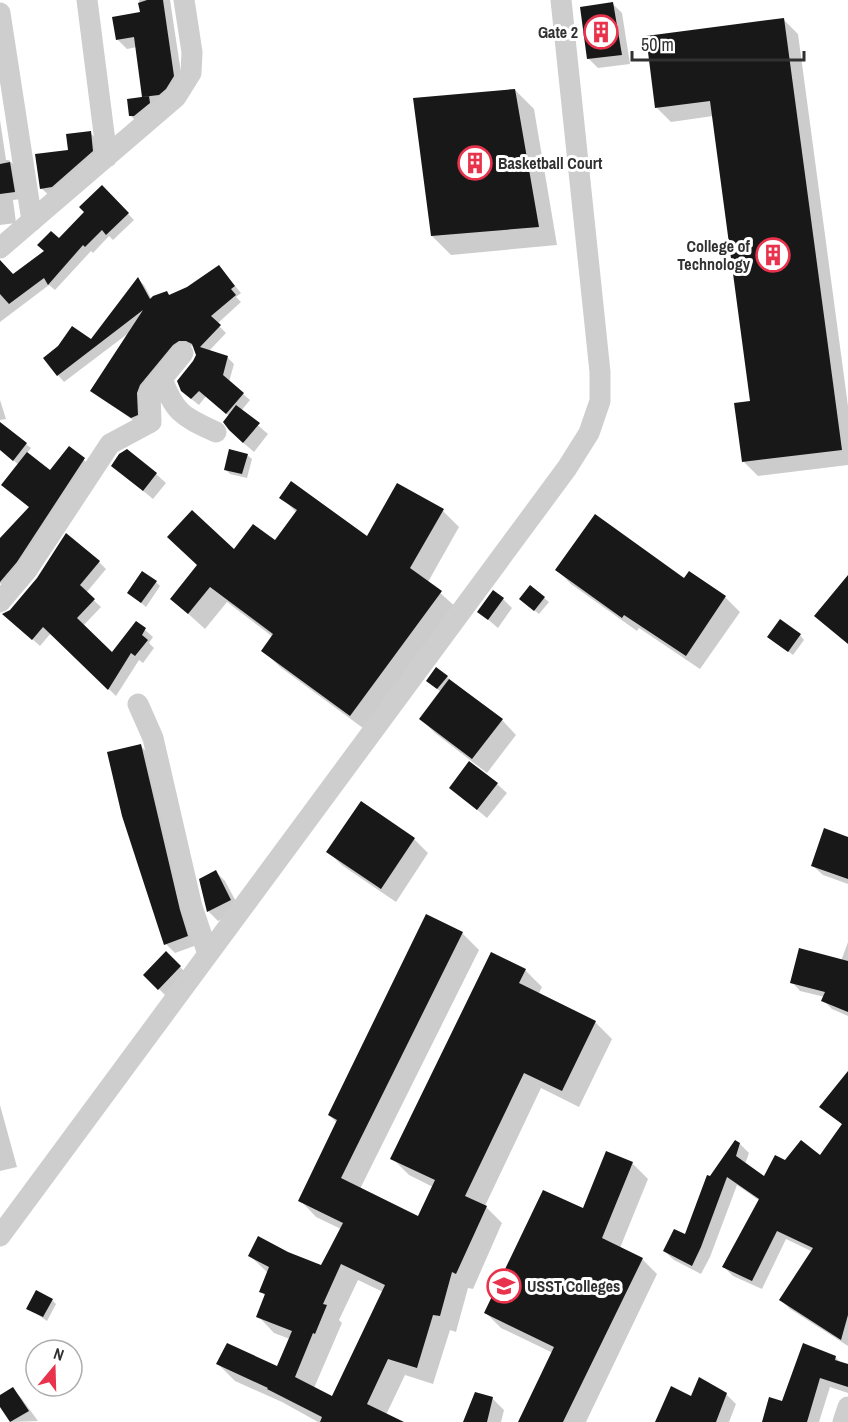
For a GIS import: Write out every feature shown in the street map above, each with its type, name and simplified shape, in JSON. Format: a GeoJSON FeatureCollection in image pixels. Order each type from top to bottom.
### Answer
{"type":"FeatureCollection","features":[{"type":"Feature","properties":{"kind":"street"},"geometry":{"type":"LineString","coordinates":[[87,0],[107,157]]}},
{"type":"Feature","properties":{"kind":"street"},"geometry":{"type":"LineString","coordinates":[[0,248],[176,97],[191,73],[192,52],[184,0]]}},
{"type":"Feature","properties":{"kind":"street"},"geometry":{"type":"LineString","coordinates":[[0,1236],[560,477],[589,433],[600,401],[600,372],[561,0]]}},
{"type":"Feature","properties":{"kind":"street"},"geometry":{"type":"LineString","coordinates":[[0,13],[32,221]]}},
{"type":"Feature","properties":{"kind":"street"},"geometry":{"type":"LineString","coordinates":[[0,602],[27,570],[110,444],[150,422],[150,393],[183,352]]}},
{"type":"Feature","properties":{"kind":"street"},"geometry":{"type":"LineString","coordinates":[[162,379],[169,398],[178,410],[188,418],[216,432]]}},
{"type":"Feature","properties":{"kind":"street"},"geometry":{"type":"LineString","coordinates":[[138,704],[153,738],[187,887],[208,954]]}},
{"type":"Feature","properties":{"kind":"street"},"geometry":{"type":"LineString","coordinates":[[843,1422],[848,1407]]}},
{"type":"Feature","properties":{"kind":"building"},"geometry":{"type":"Polygon","coordinates":[[[147,0],[163,0],[174,76],[159,95],[142,97],[134,37],[116,40],[112,17],[140,12],[138,3],[147,0]]]}},
{"type":"Feature","properties":{"kind":"building","name":"Gate 2"},"geometry":{"type":"Polygon","coordinates":[[[613,2],[622,55],[587,59],[580,7],[613,2]]]}},
{"type":"Feature","properties":{"kind":"building","name":"College of Technology"},"geometry":{"type":"Polygon","coordinates":[[[784,18],[842,450],[742,462],[734,403],[750,401],[710,101],[655,108],[646,36],[784,18]]]}},
{"type":"Feature","properties":{"kind":"building","name":"Basketball Court"},"geometry":{"type":"Polygon","coordinates":[[[515,89],[539,227],[431,236],[413,98],[515,89]]]}},
{"type":"Feature","properties":{"kind":"building"},"geometry":{"type":"Polygon","coordinates":[[[149,96],[150,103],[134,116],[129,116],[127,99],[149,96]]]}},
{"type":"Feature","properties":{"kind":"building"},"geometry":{"type":"Polygon","coordinates":[[[91,131],[93,151],[52,187],[40,189],[35,154],[68,150],[66,134],[91,131]]]}},
{"type":"Feature","properties":{"kind":"building"},"geometry":{"type":"Polygon","coordinates":[[[10,162],[15,192],[0,194],[0,164],[10,162]]]}},
{"type":"Feature","properties":{"kind":"building"},"geometry":{"type":"Polygon","coordinates":[[[102,185],[129,213],[106,235],[102,230],[85,247],[83,245],[48,285],[44,278],[9,304],[0,294],[0,260],[13,274],[44,251],[37,245],[51,231],[59,238],[84,212],[79,207],[102,185]]]}},
{"type":"Feature","properties":{"kind":"building"},"geometry":{"type":"Polygon","coordinates":[[[219,265],[235,286],[231,289],[236,295],[211,316],[221,325],[200,347],[228,356],[223,375],[244,393],[226,414],[199,391],[191,399],[181,391],[177,381],[196,355],[192,344],[186,341],[179,341],[173,345],[140,385],[137,393],[138,415],[131,418],[90,391],[143,310],[57,376],[43,358],[58,346],[72,326],[91,339],[138,277],[150,299],[167,291],[169,295],[187,287],[219,265]]]}},
{"type":"Feature","properties":{"kind":"building"},"geometry":{"type":"Polygon","coordinates":[[[236,405],[260,423],[243,443],[223,422],[236,405]]]}},
{"type":"Feature","properties":{"kind":"building"},"geometry":{"type":"Polygon","coordinates":[[[0,422],[27,443],[13,461],[0,450],[0,422]]]}},
{"type":"Feature","properties":{"kind":"building"},"geometry":{"type":"Polygon","coordinates":[[[69,446],[85,458],[17,562],[0,582],[0,538],[29,507],[1,485],[27,452],[50,470],[69,446]]]}},
{"type":"Feature","properties":{"kind":"building"},"geometry":{"type":"Polygon","coordinates":[[[127,449],[157,473],[143,491],[111,466],[119,454],[127,449]]]}},
{"type":"Feature","properties":{"kind":"building"},"geometry":{"type":"Polygon","coordinates":[[[229,449],[248,454],[242,474],[224,470],[229,449]]]}},
{"type":"Feature","properties":{"kind":"building"},"geometry":{"type":"Polygon","coordinates":[[[291,481],[367,536],[397,483],[444,509],[410,568],[442,591],[350,716],[261,651],[273,634],[210,587],[188,614],[170,599],[197,565],[167,537],[192,510],[234,549],[253,524],[275,540],[297,510],[279,498],[291,481]]]}},
{"type":"Feature","properties":{"kind":"building"},"geometry":{"type":"Polygon","coordinates":[[[595,514],[684,578],[689,571],[726,596],[686,656],[624,615],[622,618],[555,570],[595,514]]]}},
{"type":"Feature","properties":{"kind":"building"},"geometry":{"type":"Polygon","coordinates":[[[66,533],[100,561],[80,585],[95,599],[77,618],[112,652],[136,621],[146,628],[142,635],[148,640],[135,656],[131,653],[108,690],[43,627],[32,640],[2,614],[10,610],[37,578],[66,533]]]}},
{"type":"Feature","properties":{"kind":"building"},"geometry":{"type":"Polygon","coordinates":[[[142,571],[157,581],[141,603],[127,593],[142,571]]]}},
{"type":"Feature","properties":{"kind":"building"},"geometry":{"type":"Polygon","coordinates":[[[848,575],[848,644],[814,616],[848,575]]]}},
{"type":"Feature","properties":{"kind":"building"},"geometry":{"type":"Polygon","coordinates":[[[530,585],[545,597],[534,611],[519,599],[530,585]]]}},
{"type":"Feature","properties":{"kind":"building"},"geometry":{"type":"Polygon","coordinates":[[[493,590],[504,598],[488,620],[477,612],[493,590]]]}},
{"type":"Feature","properties":{"kind":"building"},"geometry":{"type":"Polygon","coordinates":[[[780,619],[801,634],[788,652],[767,637],[780,619]]]}},
{"type":"Feature","properties":{"kind":"building"},"geometry":{"type":"Polygon","coordinates":[[[436,667],[448,676],[437,689],[426,681],[436,667]]]}},
{"type":"Feature","properties":{"kind":"building"},"geometry":{"type":"Polygon","coordinates":[[[449,679],[503,719],[472,759],[419,719],[449,679]]]}},
{"type":"Feature","properties":{"kind":"building"},"geometry":{"type":"Polygon","coordinates":[[[141,744],[188,936],[164,945],[122,816],[107,752],[141,744]]]}},
{"type":"Feature","properties":{"kind":"building"},"geometry":{"type":"Polygon","coordinates":[[[469,761],[498,783],[477,810],[449,788],[469,761]]]}},
{"type":"Feature","properties":{"kind":"building"},"geometry":{"type":"Polygon","coordinates":[[[361,801],[415,838],[381,889],[326,852],[361,801]]]}},
{"type":"Feature","properties":{"kind":"building"},"geometry":{"type":"Polygon","coordinates":[[[824,828],[848,837],[848,879],[811,866],[824,828]]]}},
{"type":"Feature","properties":{"kind":"building"},"geometry":{"type":"Polygon","coordinates":[[[216,870],[231,900],[207,912],[199,879],[216,870]]]}},
{"type":"Feature","properties":{"kind":"building"},"geometry":{"type":"Polygon","coordinates":[[[426,914],[463,932],[341,1178],[418,1216],[435,1180],[390,1159],[491,952],[526,969],[519,983],[596,1021],[562,1091],[524,1073],[465,1196],[487,1206],[456,1274],[452,1272],[440,1316],[433,1315],[417,1368],[388,1359],[367,1404],[404,1422],[320,1422],[322,1417],[216,1364],[227,1343],[277,1366],[292,1331],[256,1317],[265,1294],[259,1292],[269,1267],[248,1256],[258,1236],[288,1252],[321,1265],[343,1223],[298,1201],[337,1120],[328,1115],[426,914]],[[341,1264],[323,1304],[327,1305],[295,1377],[332,1396],[385,1285],[341,1264]]]}},
{"type":"Feature","properties":{"kind":"building"},"geometry":{"type":"Polygon","coordinates":[[[799,948],[848,961],[848,1012],[821,1001],[825,992],[790,983],[799,948]]]}},
{"type":"Feature","properties":{"kind":"building"},"geometry":{"type":"Polygon","coordinates":[[[166,951],[181,966],[158,990],[143,975],[166,951]]]}},
{"type":"Feature","properties":{"kind":"building"},"geometry":{"type":"Polygon","coordinates":[[[848,1071],[848,1315],[841,1340],[779,1300],[813,1248],[777,1231],[752,1281],[722,1267],[759,1199],[727,1177],[692,1266],[663,1251],[674,1229],[685,1234],[707,1175],[710,1176],[735,1140],[740,1143],[736,1156],[764,1176],[775,1155],[785,1160],[801,1140],[820,1155],[842,1124],[819,1107],[848,1071]]]}},
{"type":"Feature","properties":{"kind":"building"},"geometry":{"type":"Polygon","coordinates":[[[606,1151],[633,1162],[602,1238],[643,1258],[563,1422],[518,1422],[554,1347],[484,1313],[543,1190],[583,1208],[606,1151]]]}},
{"type":"Feature","properties":{"kind":"building"},"geometry":{"type":"Polygon","coordinates":[[[36,1290],[53,1299],[43,1317],[26,1309],[36,1290]]]}},
{"type":"Feature","properties":{"kind":"building"},"geometry":{"type":"Polygon","coordinates":[[[803,1343],[836,1356],[835,1360],[848,1364],[848,1387],[820,1378],[807,1422],[762,1422],[769,1397],[782,1401],[803,1343]]]}},
{"type":"Feature","properties":{"kind":"building"},"geometry":{"type":"Polygon","coordinates":[[[699,1377],[727,1393],[716,1422],[655,1422],[671,1386],[691,1396],[699,1377]]]}},
{"type":"Feature","properties":{"kind":"building"},"geometry":{"type":"Polygon","coordinates":[[[13,1387],[29,1411],[10,1422],[0,1407],[0,1395],[13,1387]]]}},
{"type":"Feature","properties":{"kind":"building"},"geometry":{"type":"Polygon","coordinates":[[[475,1392],[493,1397],[487,1422],[463,1422],[475,1392]]]}},
{"type":"Feature","properties":{"kind":"place","name":"Gate 2"},"geometry":{"type":"Point","coordinates":[601,32]}},
{"type":"Feature","properties":{"kind":"place","name":"Basketball Court"},"geometry":{"type":"Point","coordinates":[475,163]}},
{"type":"Feature","properties":{"kind":"place","name":"College of Technology"},"geometry":{"type":"Point","coordinates":[773,255]}},
{"type":"Feature","properties":{"kind":"place","name":"USST Colleges"},"geometry":{"type":"Point","coordinates":[504,1286]}}]}
